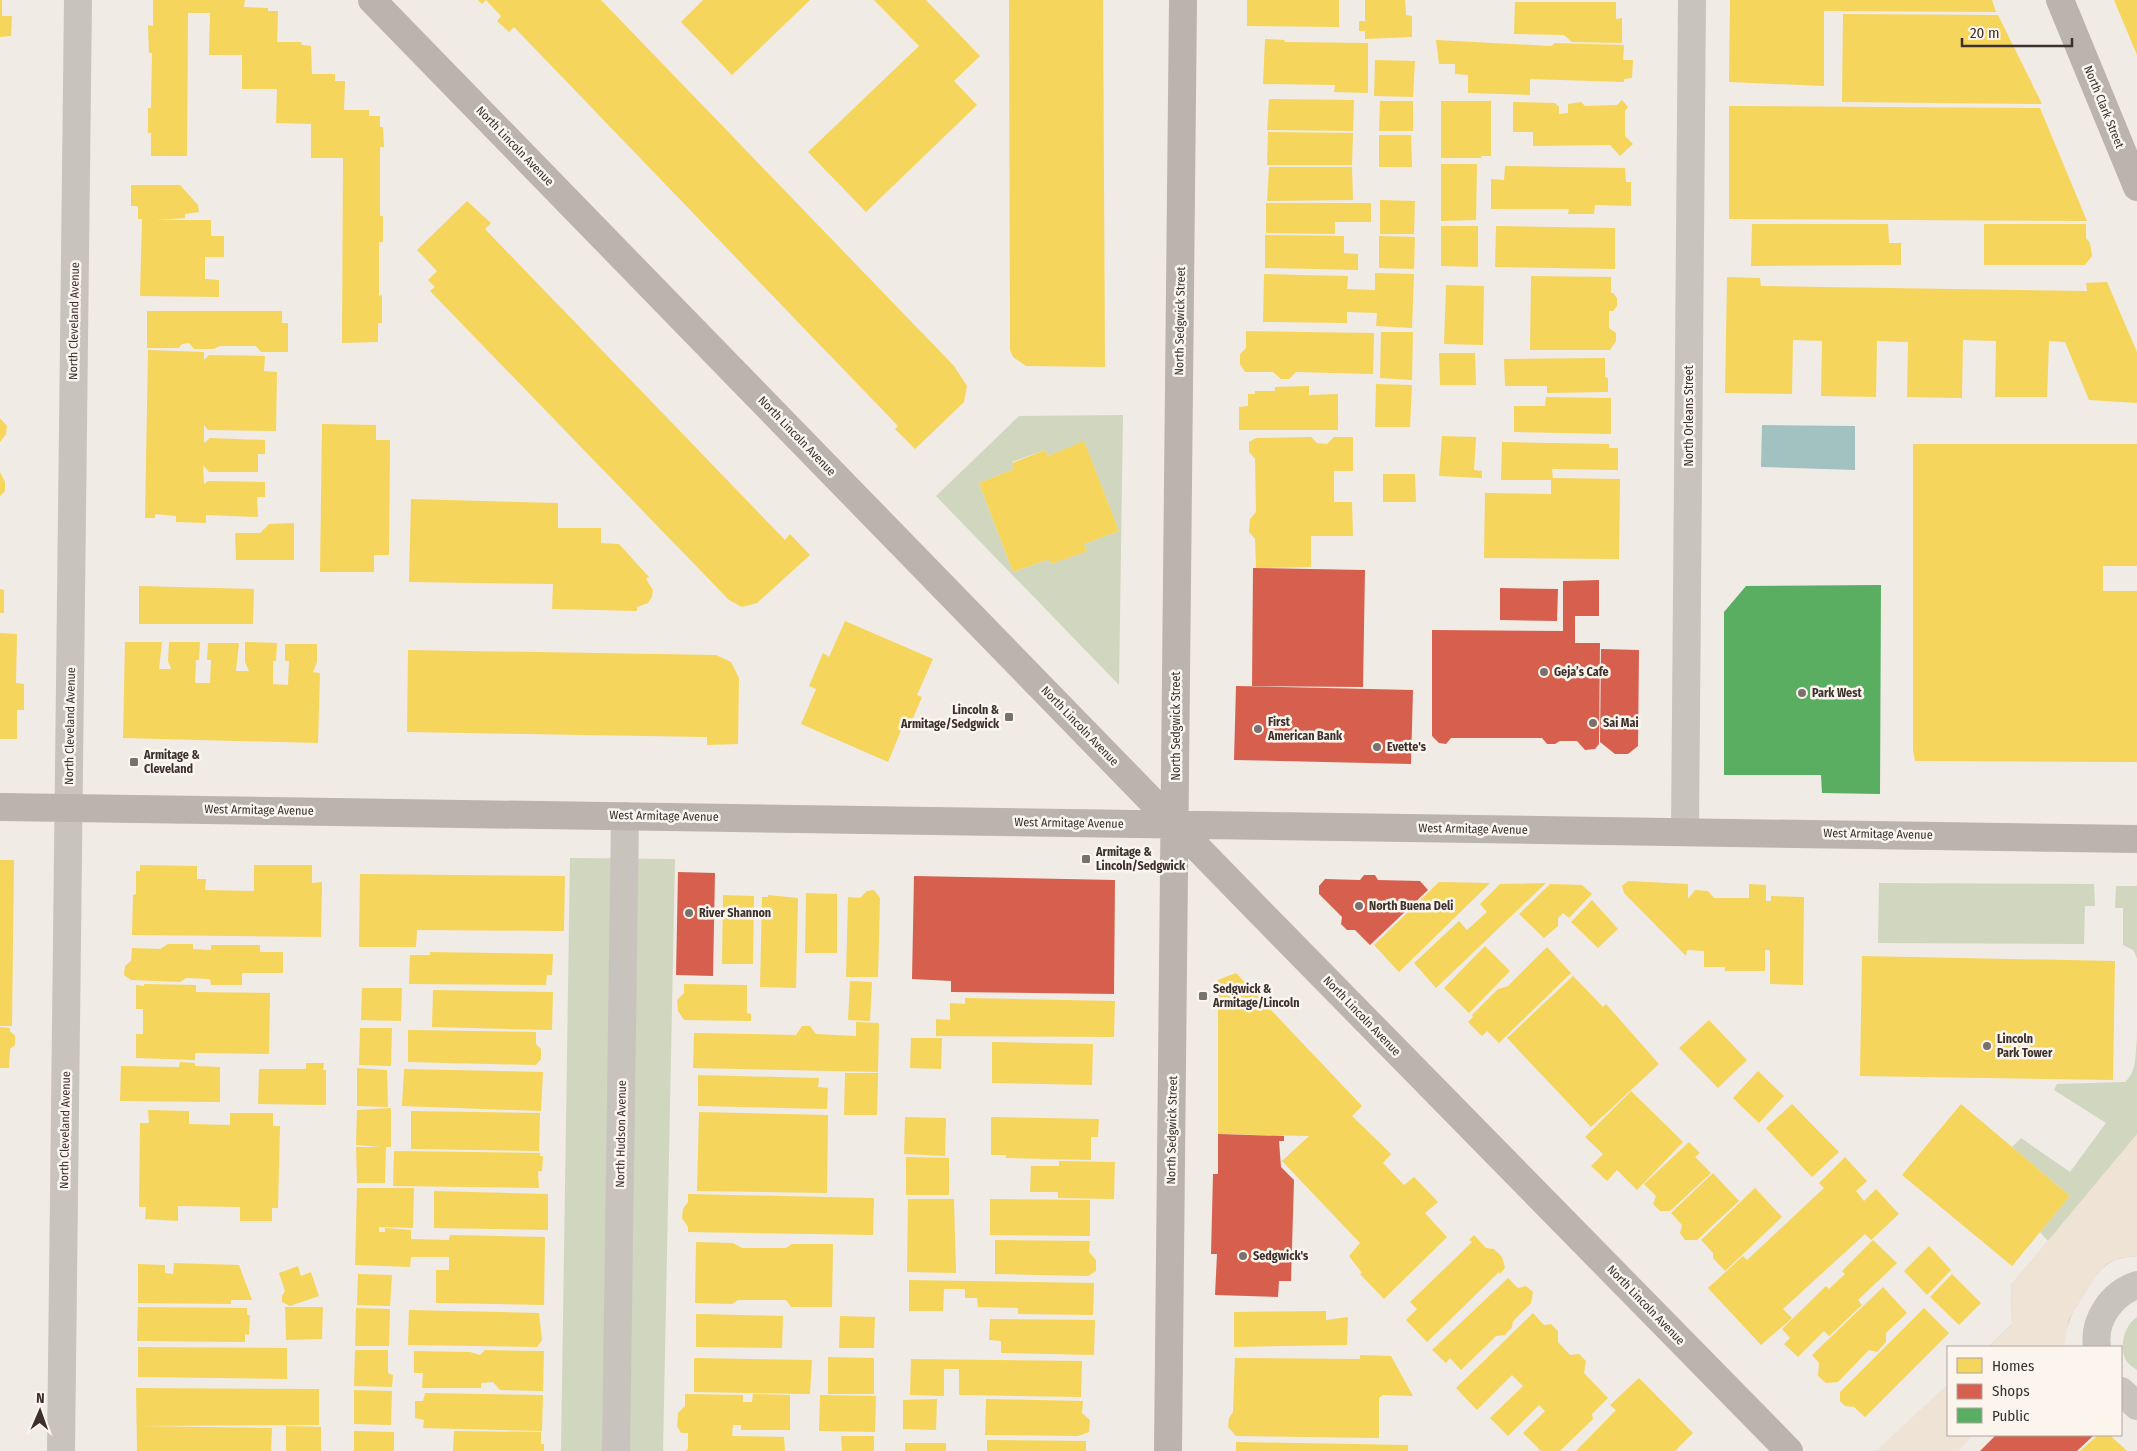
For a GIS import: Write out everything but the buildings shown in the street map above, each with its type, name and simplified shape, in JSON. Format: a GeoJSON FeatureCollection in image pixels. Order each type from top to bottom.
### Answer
{"type":"FeatureCollection","features":[{"type":"Feature","properties":{"kind":"street","name":"North Cleveland Avenue"},"geometry":{"type":"LineString","coordinates":[[61,1451],[78,0]]}},
{"type":"Feature","properties":{"kind":"street","name":"North Lincoln Avenue"},"geometry":{"type":"LineString","coordinates":[[372,0],[1789,1451]]}},
{"type":"Feature","properties":{"kind":"street","name":"North Sedgwick Street"},"geometry":{"type":"LineString","coordinates":[[1168,1451],[1183,0]]}},
{"type":"Feature","properties":{"kind":"street","name":"North Orleans Street"},"geometry":{"type":"LineString","coordinates":[[1685,832],[1692,0]]}},
{"type":"Feature","properties":{"kind":"street","name":"North Clark Street"},"geometry":{"type":"LineString","coordinates":[[2060,0],[2137,187]]}},
{"type":"Feature","properties":{"kind":"street","name":"West Armitage Avenue"},"geometry":{"type":"LineString","coordinates":[[0,807],[2137,838]]}},
{"type":"Feature","properties":{"kind":"street","name":"North Hudson Avenue"},"geometry":{"type":"LineString","coordinates":[[616,1451],[625,816]]}},
{"type":"Feature","properties":{"kind":"street"},"geometry":{"type":"LineString","coordinates":[[2097,1346],[2095,1336],[2104,1312],[2123,1289],[2137,1285]]}},
{"type":"Feature","properties":{"kind":"street"},"geometry":{"type":"LineString","coordinates":[[2122,1393],[2137,1406]]}},
{"type":"Feature","properties":{"kind":"green space"},"geometry":{"type":"Polygon","coordinates":[[[1123,415],[1119,685],[936,496],[1019,416],[1123,415]],[[1084,442],[1048,456],[1045,450],[1012,462],[1014,469],[979,483],[1013,572],[1049,559],[1051,564],[1087,551],[1084,544],[1119,531],[1084,442]]]}},
{"type":"Feature","properties":{"kind":"green space"},"geometry":{"type":"Polygon","coordinates":[[[570,858],[675,859],[663,1451],[561,1451],[570,858]]]}},
{"type":"Feature","properties":{"kind":"green space"},"geometry":{"type":"Polygon","coordinates":[[[1879,883],[2094,884],[2095,906],[2085,906],[2084,944],[1878,943],[1879,883]]]}},
{"type":"Feature","properties":{"kind":"green space"},"geometry":{"type":"Polygon","coordinates":[[[2116,886],[2137,886],[2137,958],[2133,950],[2123,945],[2123,908],[2115,908],[2116,886]]]}},
{"type":"Feature","properties":{"kind":"green space"},"geometry":{"type":"Polygon","coordinates":[[[2137,1039],[2137,1256],[2111,1262],[2092,1280],[2078,1302],[2068,1325],[2064,1346],[1989,1346],[2012,1324],[2011,1285],[2048,1241],[2040,1232],[2070,1196],[2012,1147],[2021,1138],[2070,1172],[2106,1123],[2054,1090],[2057,1084],[2125,1082],[2134,1068],[2137,1039]]]}},
{"type":"Feature","properties":{"kind":"green space"},"geometry":{"type":"Polygon","coordinates":[[[2137,1317],[2137,1370],[2124,1357],[2123,1344],[2126,1331],[2137,1317]]]}},
{"type":"Feature","properties":{"kind":"shaded area"},"geometry":{"type":"Polygon","coordinates":[[[2137,1134],[2137,1256],[2120,1258],[2108,1263],[2099,1272],[2069,1319],[2064,1346],[1989,1346],[2012,1324],[2011,1285],[2137,1134]]]}},
{"type":"Feature","properties":{"kind":"shaded area"},"geometry":{"type":"Polygon","coordinates":[[[1947,1385],[1947,1436],[1971,1436],[1959,1451],[1876,1451],[1947,1385]]]}},
{"type":"Feature","properties":{"kind":"water"},"geometry":{"type":"Polygon","coordinates":[[[1762,425],[1855,426],[1855,470],[1761,467],[1762,425]]]}},
{"type":"Feature","properties":{"kind":"place","name":"Geja’s Cafe"},"geometry":{"type":"Point","coordinates":[1544,672]}},
{"type":"Feature","properties":{"kind":"place","name":"Park West"},"geometry":{"type":"Point","coordinates":[1802,693]}},
{"type":"Feature","properties":{"kind":"place","name":"Lincoln & Armitage/Sedgwick"},"geometry":{"type":"Point","coordinates":[1009,717]}},
{"type":"Feature","properties":{"kind":"place","name":"Sai Mai"},"geometry":{"type":"Point","coordinates":[1593,723]}},
{"type":"Feature","properties":{"kind":"place","name":"First American Bank"},"geometry":{"type":"Point","coordinates":[1258,729]}},
{"type":"Feature","properties":{"kind":"place","name":"Evette's"},"geometry":{"type":"Point","coordinates":[1377,747]}},
{"type":"Feature","properties":{"kind":"place","name":"Armitage & Cleveland"},"geometry":{"type":"Point","coordinates":[134,762]}},
{"type":"Feature","properties":{"kind":"place","name":"Armitage & Lincoln/Sedgwick"},"geometry":{"type":"Point","coordinates":[1086,859]}},
{"type":"Feature","properties":{"kind":"place","name":"North Buena Deli"},"geometry":{"type":"Point","coordinates":[1359,906]}},
{"type":"Feature","properties":{"kind":"place","name":"River Shannon"},"geometry":{"type":"Point","coordinates":[689,913]}},
{"type":"Feature","properties":{"kind":"place","name":"Sedgwick & Armitage/Lincoln"},"geometry":{"type":"Point","coordinates":[1203,996]}},
{"type":"Feature","properties":{"kind":"place","name":"Lincoln Park Tower"},"geometry":{"type":"Point","coordinates":[1987,1046]}},
{"type":"Feature","properties":{"kind":"place","name":"Sedgwick's"},"geometry":{"type":"Point","coordinates":[1243,1256]}}]}
